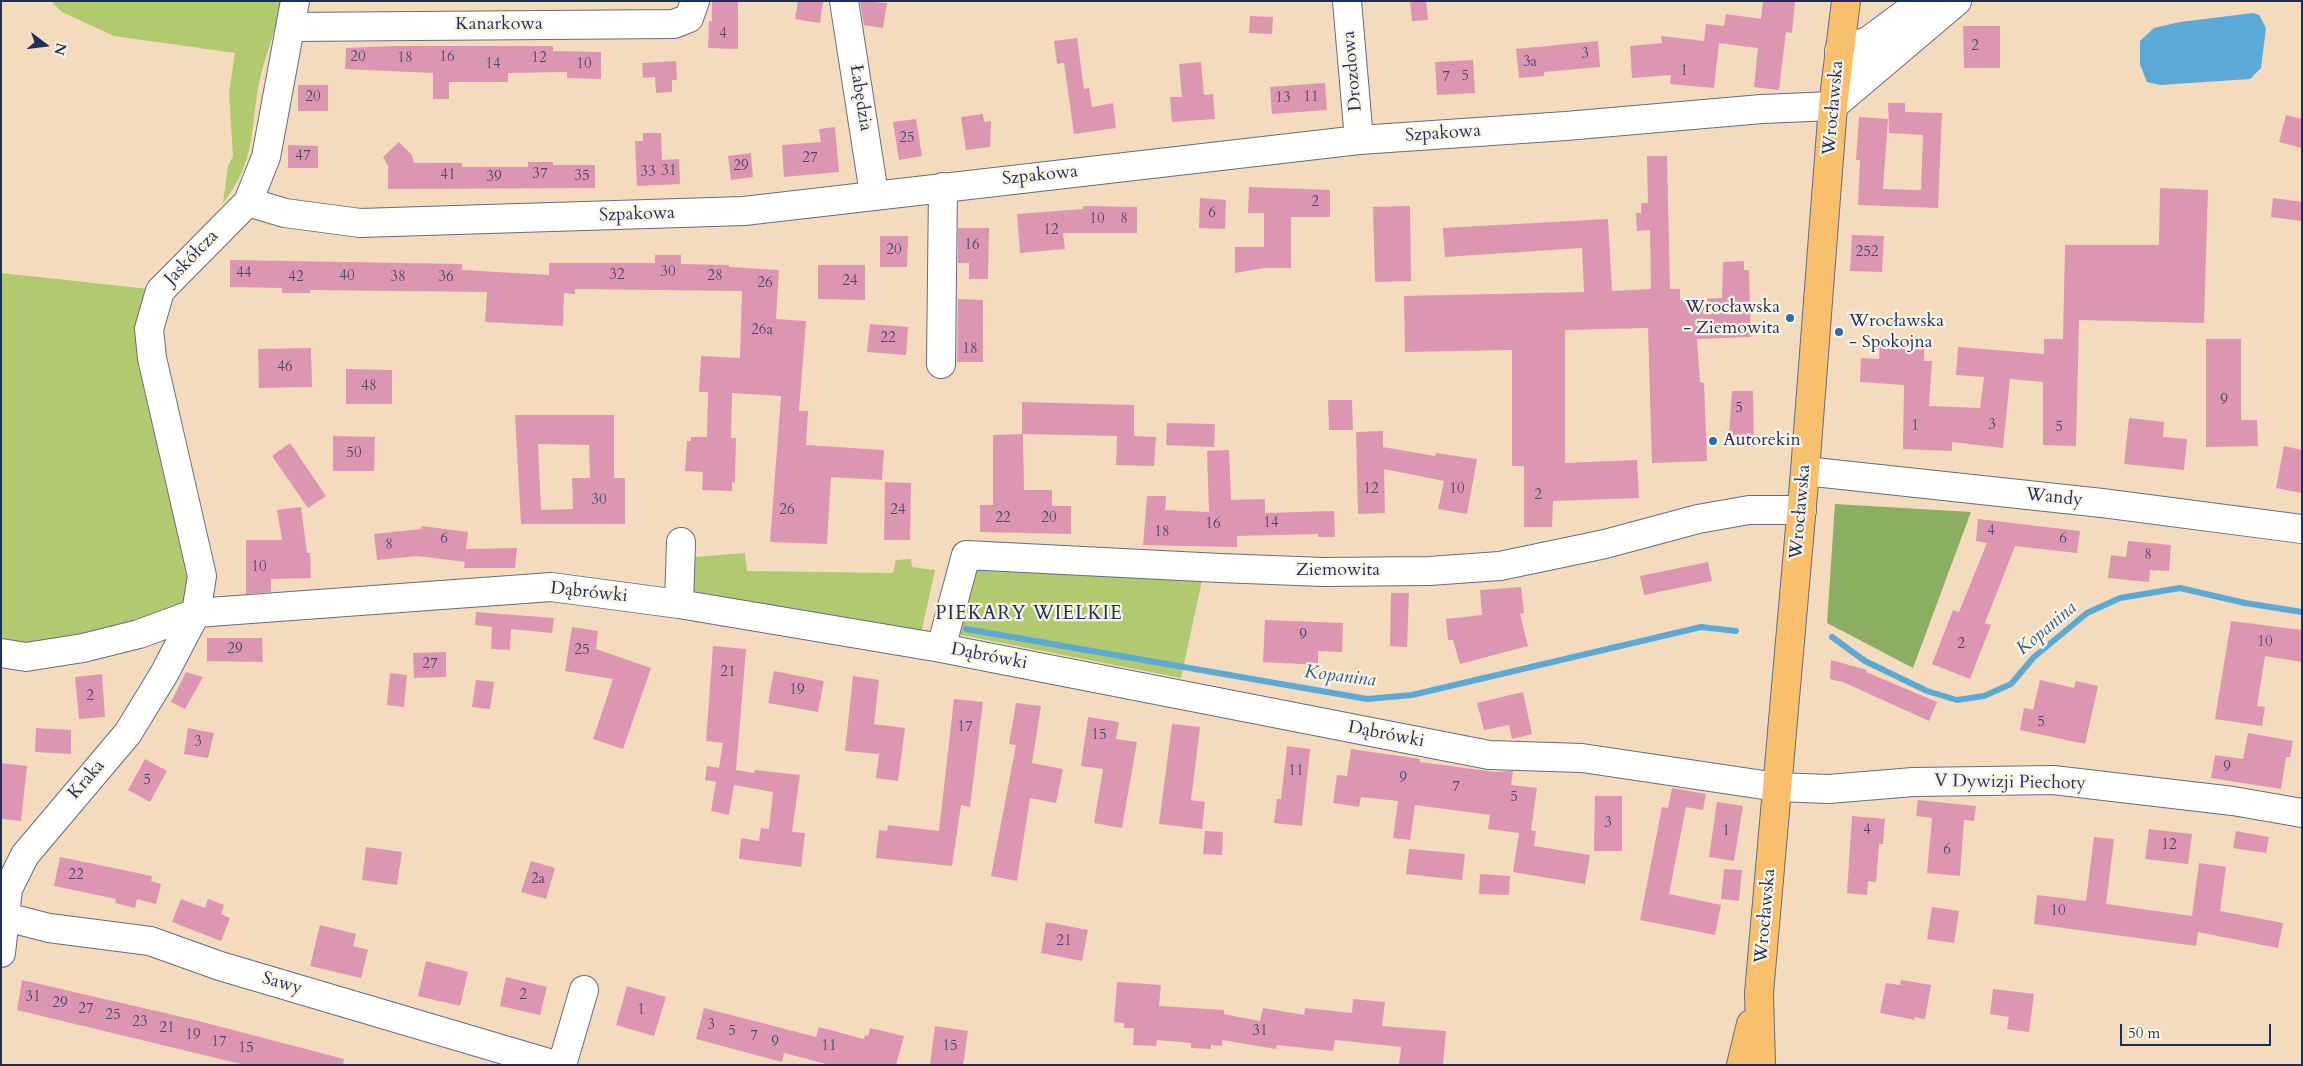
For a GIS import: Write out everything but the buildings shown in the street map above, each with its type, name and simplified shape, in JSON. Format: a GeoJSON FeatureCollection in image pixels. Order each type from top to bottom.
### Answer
{"type":"FeatureCollection","features":[{"type":"Feature","properties":{"kind":"main road","name":"Wrocławska"},"geometry":{"type":"LineString","coordinates":[[1761,1065],[1759,993],[1802,510],[1833,106],[1846,1]]}},
{"type":"Feature","properties":{"kind":"main road","name":"Wrocławska"},"geometry":{"type":"LineString","coordinates":[[1741,1065],[1759,993]]}},
{"type":"Feature","properties":{"kind":"street","name":"Kanarkowa"},"geometry":{"type":"LineString","coordinates":[[293,14],[674,24],[689,18],[695,1]]}},
{"type":"Feature","properties":{"kind":"street","name":"Łabędzia"},"geometry":{"type":"LineString","coordinates":[[844,1],[874,194]]}},
{"type":"Feature","properties":{"kind":"street","name":"Drozdowa"},"geometry":{"type":"LineString","coordinates":[[1347,1],[1359,140]]}},
{"type":"Feature","properties":{"kind":"street"},"geometry":{"type":"LineString","coordinates":[[1839,51],[1868,41],[1922,1]]}},
{"type":"Feature","properties":{"kind":"street"},"geometry":{"type":"LineString","coordinates":[[1833,106],[1957,1]]}},
{"type":"Feature","properties":{"kind":"street","name":"Jaskółcza"},"geometry":{"type":"LineString","coordinates":[[196,613],[202,576],[152,358],[149,329],[160,291],[248,202],[266,157],[293,14]]}},
{"type":"Feature","properties":{"kind":"street"},"geometry":{"type":"LineString","coordinates":[[1839,51],[1852,62],[1865,65],[1884,60],[1900,50]]}},
{"type":"Feature","properties":{"kind":"street","name":"Szpakowa"},"geometry":{"type":"LineString","coordinates":[[248,202],[285,213],[360,222],[744,211],[874,194],[1359,140],[1762,109],[1833,106]]}},
{"type":"Feature","properties":{"kind":"street"},"geometry":{"type":"LineString","coordinates":[[941,364],[942,187]]}},
{"type":"Feature","properties":{"kind":"street","name":"Wandy"},"geometry":{"type":"LineString","coordinates":[[1805,471],[2102,503],[2302,529]]}},
{"type":"Feature","properties":{"kind":"street","name":"Ziemowita"},"geometry":{"type":"LineString","coordinates":[[941,648],[966,555],[1229,569],[1323,572],[1429,571],[1500,566],[1605,544],[1698,519],[1749,510],[1802,510]]}},
{"type":"Feature","properties":{"kind":"street"},"geometry":{"type":"LineString","coordinates":[[679,604],[681,542]]}},
{"type":"Feature","properties":{"kind":"street","name":"Dąbrówki"},"geometry":{"type":"LineString","coordinates":[[1,653],[26,657],[83,648],[139,634],[196,613],[551,588],[679,604],[941,648],[1489,755],[1582,758],[1776,787]]}},
{"type":"Feature","properties":{"kind":"street","name":"Kraka"},"geometry":{"type":"LineString","coordinates":[[1,953],[8,889],[25,855],[128,733],[164,674],[196,613]]}},
{"type":"Feature","properties":{"kind":"street","name":"V Dywizji Piechoty"},"geometry":{"type":"LineString","coordinates":[[1776,787],[1829,789],[1913,782],[2054,780],[2233,801],[2302,813]]}},
{"type":"Feature","properties":{"kind":"street","name":"Sawy"},"geometry":{"type":"LineString","coordinates":[[6,917],[49,928],[150,941],[220,966],[555,1065]]}},
{"type":"Feature","properties":{"kind":"street"},"geometry":{"type":"LineString","coordinates":[[562,1065],[584,990]]}},
{"type":"Feature","properties":{"kind":"green space"},"geometry":{"type":"Polygon","coordinates":[[[51,1],[281,1],[277,22],[259,83],[247,159],[234,188],[223,203],[228,166],[233,156],[229,93],[235,53],[114,36],[62,12],[51,1]]]}},
{"type":"Feature","properties":{"kind":"green space"},"geometry":{"type":"Polygon","coordinates":[[[1,273],[149,289],[190,582],[188,597],[180,608],[74,645],[1,645],[1,273]]]}},
{"type":"Feature","properties":{"kind":"green space"},"geometry":{"type":"Polygon","coordinates":[[[1835,504],[1971,512],[1913,668],[1827,623],[1835,504]]]}},
{"type":"Feature","properties":{"kind":"green space"},"geometry":{"type":"Polygon","coordinates":[[[745,553],[747,571],[893,573],[896,560],[911,559],[912,567],[935,570],[921,634],[705,599],[693,591],[691,574],[695,557],[745,553]]]}},
{"type":"Feature","properties":{"kind":"green space"},"geometry":{"type":"Polygon","coordinates":[[[978,567],[1203,576],[1181,678],[956,634],[963,581],[978,567]]]}},
{"type":"Feature","properties":{"kind":"water"},"geometry":{"type":"Polygon","coordinates":[[[2253,13],[2259,15],[2266,28],[2261,68],[2250,79],[2160,85],[2147,82],[2140,64],[2140,41],[2154,28],[2180,22],[2253,13]]]}},
{"type":"Feature","properties":{"kind":"waterway","name":"Kopanina"},"geometry":{"type":"LineString","coordinates":[[1832,637],[1865,661],[1927,691],[1957,700],[1984,696],[2011,684],[2034,657],[2087,613],[2120,598],[2180,588],[2245,603],[2302,612]]}},
{"type":"Feature","properties":{"kind":"waterway","name":"Kopanina"},"geometry":{"type":"LineString","coordinates":[[966,629],[1367,699],[1412,695],[1701,627],[1736,631]]}},
{"type":"Feature","properties":{"kind":"place","name":"Wrocławska - Ziemowita"},"geometry":{"type":"Point","coordinates":[1790,318]}},
{"type":"Feature","properties":{"kind":"place","name":"Wrocławska - Spokojna"},"geometry":{"type":"Point","coordinates":[1839,332]}},
{"type":"Feature","properties":{"kind":"place","name":"Autorekin"},"geometry":{"type":"Point","coordinates":[1713,441]}},
{"type":"Feature","properties":{"kind":"district","name":"PIEKARY WIELKIE"},"geometry":{"type":"Point","coordinates":[1029,615]}}]}
